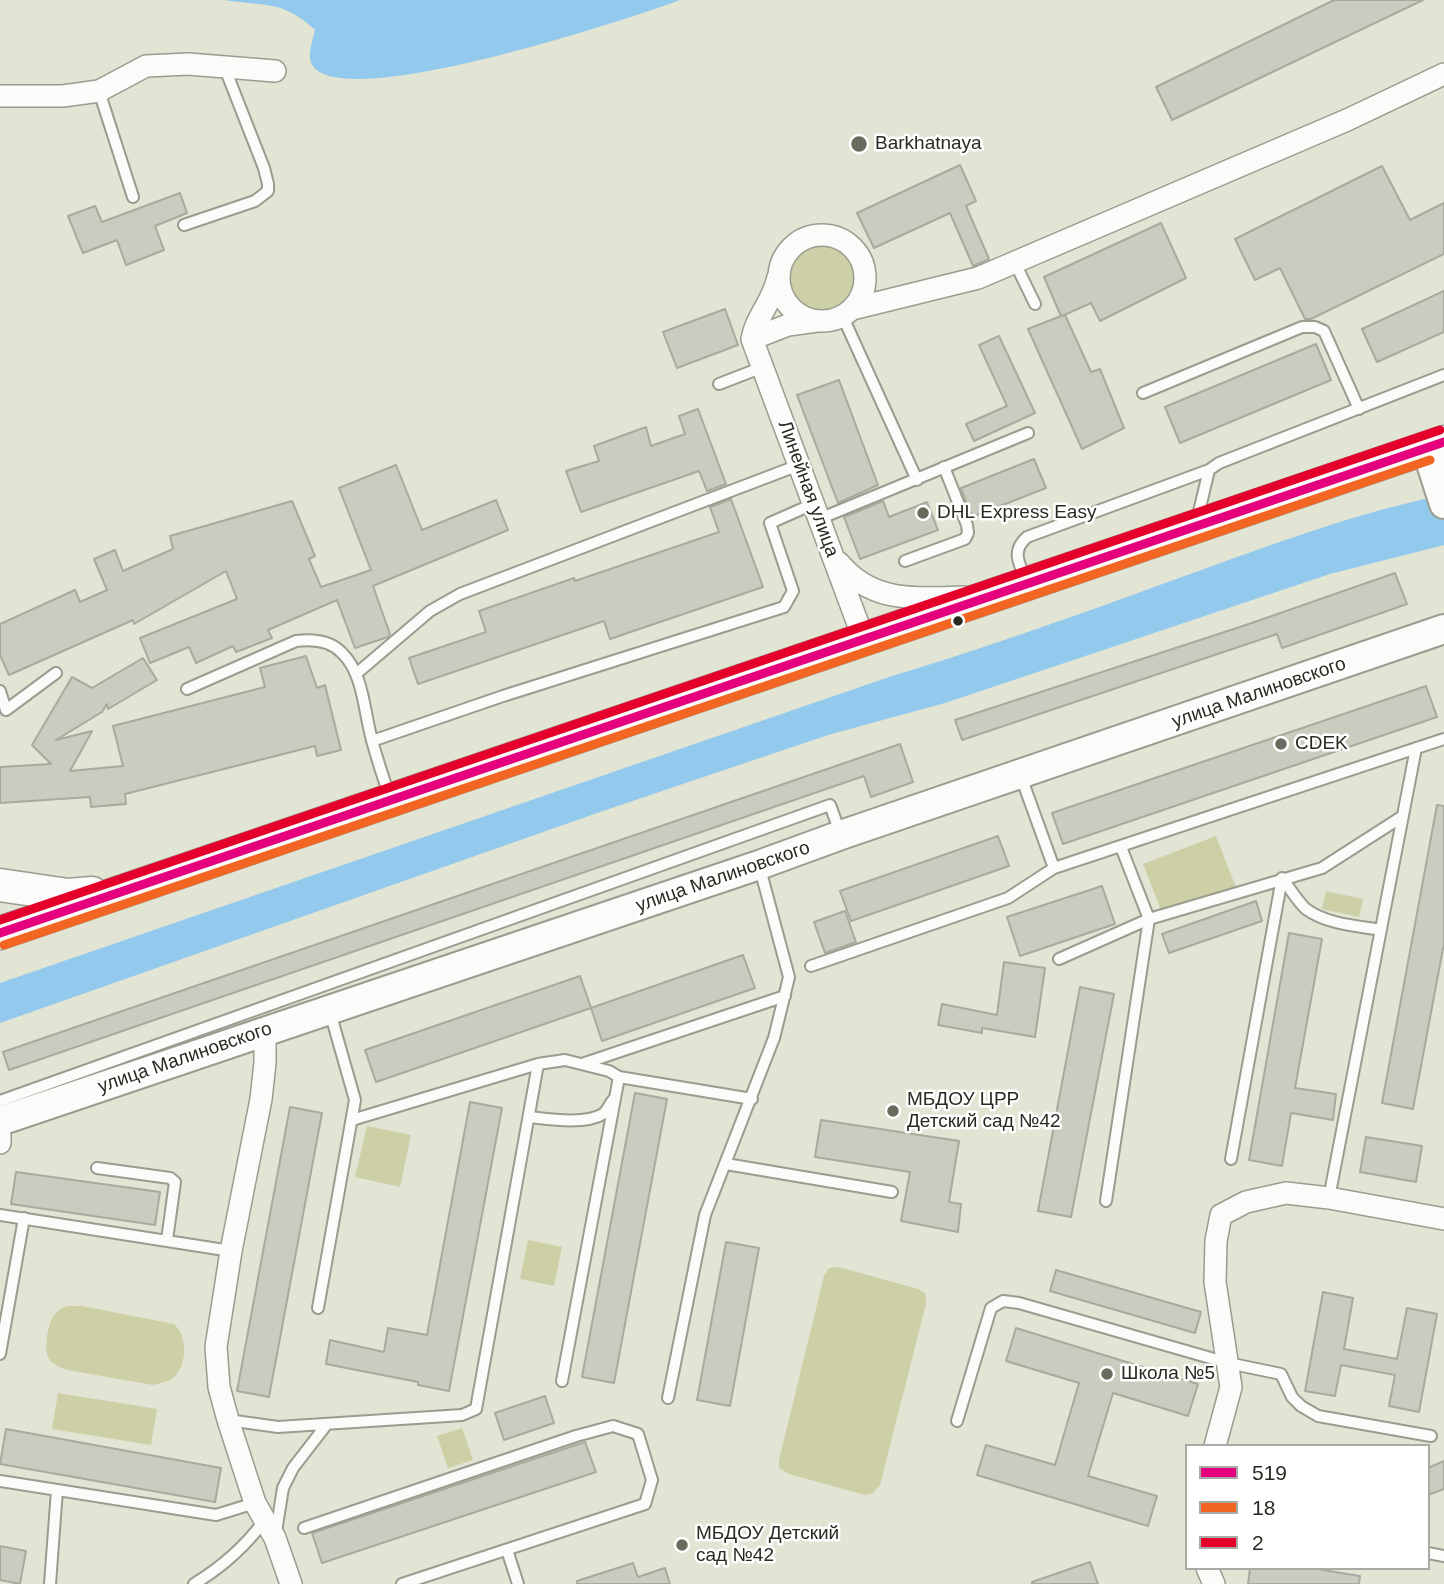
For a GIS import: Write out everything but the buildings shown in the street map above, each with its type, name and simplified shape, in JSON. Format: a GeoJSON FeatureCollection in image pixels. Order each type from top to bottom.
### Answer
{"type":"FeatureCollection","features":[{"type":"Feature","properties":{"kind":"main road"},"geometry":{"type":"LineString","coordinates":[[0,933],[1435,445],[1442,496]]}},
{"type":"Feature","properties":{"kind":"main road","name":"улица Малиновского"},"geometry":{"type":"LineString","coordinates":[[0,1121],[759,865],[1444,629]]}},
{"type":"Feature","properties":{"kind":"main road"},"geometry":{"type":"LineString","coordinates":[[0,885],[68,895],[100,892],[158,879]]}},
{"type":"Feature","properties":{"kind":"street"},"geometry":{"type":"LineString","coordinates":[[0,96],[63,96],[99,90],[146,66],[188,64],[275,71]]}},
{"type":"Feature","properties":{"kind":"street"},"geometry":{"type":"LineString","coordinates":[[752,338],[788,325],[839,315],[978,278],[1347,120],[1444,74]]}},
{"type":"Feature","properties":{"kind":"street"},"geometry":{"type":"LineString","coordinates":[[752,338],[754,328],[775,294],[779,275],[783,259],[793,246],[804,238],[822,235],[840,238],[854,249],[863,263],[865,280],[862,295],[839,315],[805,317],[790,307],[781,292],[779,275]]}},
{"type":"Feature","properties":{"kind":"street","name":"Линейная улица"},"geometry":{"type":"LineString","coordinates":[[752,338],[864,640]]}},
{"type":"Feature","properties":{"kind":"street"},"geometry":{"type":"LineString","coordinates":[[833,556],[849,576],[866,587],[886,594],[908,599],[994,596]]}},
{"type":"Feature","properties":{"kind":"street"},"geometry":{"type":"LineString","coordinates":[[265,1032],[261,1099],[231,1251],[216,1347],[219,1387],[228,1420],[291,1584]]}},
{"type":"Feature","properties":{"kind":"street"},"geometry":{"type":"LineString","coordinates":[[0,1135],[0,1143]]}},
{"type":"Feature","properties":{"kind":"street"},"geometry":{"type":"LineString","coordinates":[[1216,1444],[1231,1387],[1215,1282],[1216,1241],[1221,1215],[1246,1202],[1286,1193],[1444,1219]]}},
{"type":"Feature","properties":{"kind":"lane"},"geometry":{"type":"LineString","coordinates":[[184,225],[255,201],[268,191],[264,168],[224,66]]}},
{"type":"Feature","properties":{"kind":"lane"},"geometry":{"type":"LineString","coordinates":[[99,90],[133,197]]}},
{"type":"Feature","properties":{"kind":"lane"},"geometry":{"type":"LineString","coordinates":[[1016,263],[1035,304]]}},
{"type":"Feature","properties":{"kind":"lane"},"geometry":{"type":"LineString","coordinates":[[839,315],[917,480]]}},
{"type":"Feature","properties":{"kind":"lane"},"geometry":{"type":"LineString","coordinates":[[1143,393],[1302,327],[1315,327],[1324,331],[1359,409]]}},
{"type":"Feature","properties":{"kind":"lane"},"geometry":{"type":"LineString","coordinates":[[719,384],[763,368]]}},
{"type":"Feature","properties":{"kind":"lane"},"geometry":{"type":"LineString","coordinates":[[1027,584],[1017,552],[1019,544],[1027,537],[1209,470],[1219,463],[1444,375]]}},
{"type":"Feature","properties":{"kind":"lane"},"geometry":{"type":"LineString","coordinates":[[372,741],[503,696],[784,607],[793,591],[770,523],[816,512],[917,480],[1028,433]]}},
{"type":"Feature","properties":{"kind":"lane"},"geometry":{"type":"LineString","coordinates":[[356,674],[430,611],[460,594],[799,465]]}},
{"type":"Feature","properties":{"kind":"lane"},"geometry":{"type":"LineString","coordinates":[[905,561],[965,538],[968,533],[944,467]]}},
{"type":"Feature","properties":{"kind":"lane"},"geometry":{"type":"LineString","coordinates":[[1196,526],[1209,470]]}},
{"type":"Feature","properties":{"kind":"lane"},"geometry":{"type":"LineString","coordinates":[[187,689],[296,641],[324,642],[342,652],[356,674],[390,800]]}},
{"type":"Feature","properties":{"kind":"lane"},"geometry":{"type":"LineString","coordinates":[[0,691],[6,710],[56,673]]}},
{"type":"Feature","properties":{"kind":"lane"},"geometry":{"type":"LineString","coordinates":[[811,966],[1008,898],[1054,868],[1444,739]]}},
{"type":"Feature","properties":{"kind":"lane"},"geometry":{"type":"LineString","coordinates":[[1329,1198],[1416,748]]}},
{"type":"Feature","properties":{"kind":"lane"},"geometry":{"type":"LineString","coordinates":[[1020,774],[1054,868]]}},
{"type":"Feature","properties":{"kind":"lane"},"geometry":{"type":"LineString","coordinates":[[0,1101],[830,805],[841,835]]}},
{"type":"Feature","properties":{"kind":"lane"},"geometry":{"type":"LineString","coordinates":[[1059,959],[1149,919],[1322,868],[1403,816]]}},
{"type":"Feature","properties":{"kind":"lane"},"geometry":{"type":"LineString","coordinates":[[1106,1201],[1149,919],[1121,847]]}},
{"type":"Feature","properties":{"kind":"lane"},"geometry":{"type":"LineString","coordinates":[[668,1398],[701,1231],[774,1038],[789,976],[759,865]]}},
{"type":"Feature","properties":{"kind":"lane"},"geometry":{"type":"LineString","coordinates":[[1282,878],[1306,908],[1321,916],[1381,930]]}},
{"type":"Feature","properties":{"kind":"lane"},"geometry":{"type":"LineString","coordinates":[[1231,1159],[1282,878]]}},
{"type":"Feature","properties":{"kind":"lane"},"geometry":{"type":"LineString","coordinates":[[582,1064],[785,996]]}},
{"type":"Feature","properties":{"kind":"lane"},"geometry":{"type":"LineString","coordinates":[[318,1308],[355,1100],[329,1010]]}},
{"type":"Feature","properties":{"kind":"lane"},"geometry":{"type":"LineString","coordinates":[[352,1120],[538,1064],[565,1060],[609,1071],[619,1077],[752,1099]]}},
{"type":"Feature","properties":{"kind":"lane"},"geometry":{"type":"LineString","coordinates":[[228,1420],[278,1427],[462,1415],[476,1409],[538,1064]]}},
{"type":"Feature","properties":{"kind":"lane"},"geometry":{"type":"LineString","coordinates":[[562,1381],[619,1077]]}},
{"type":"Feature","properties":{"kind":"lane"},"geometry":{"type":"LineString","coordinates":[[529,1117],[557,1121],[584,1119],[603,1114],[615,1097]]}},
{"type":"Feature","properties":{"kind":"lane"},"geometry":{"type":"LineString","coordinates":[[726,1164],[892,1192]]}},
{"type":"Feature","properties":{"kind":"lane"},"geometry":{"type":"LineString","coordinates":[[97,1168],[170,1178],[175,1182],[167,1240]]}},
{"type":"Feature","properties":{"kind":"lane"},"geometry":{"type":"LineString","coordinates":[[0,1215],[231,1251]]}},
{"type":"Feature","properties":{"kind":"lane"},"geometry":{"type":"LineString","coordinates":[[0,1354],[24,1218]]}},
{"type":"Feature","properties":{"kind":"lane"},"geometry":{"type":"LineString","coordinates":[[957,1421],[991,1308],[1003,1301],[1019,1303],[1228,1363],[1281,1374],[1292,1398],[1318,1416],[1431,1436]]}},
{"type":"Feature","properties":{"kind":"lane"},"geometry":{"type":"LineString","coordinates":[[194,1584],[221,1567],[265,1520],[293,1468],[327,1424]]}},
{"type":"Feature","properties":{"kind":"lane"},"geometry":{"type":"LineString","coordinates":[[304,1528],[576,1436],[613,1426],[638,1434],[652,1480],[645,1504],[402,1584]]}},
{"type":"Feature","properties":{"kind":"lane"},"geometry":{"type":"LineString","coordinates":[[0,1481],[216,1515],[265,1520]]}},
{"type":"Feature","properties":{"kind":"lane"},"geometry":{"type":"LineString","coordinates":[[50,1584],[57,1490]]}},
{"type":"Feature","properties":{"kind":"lane"},"geometry":{"type":"LineString","coordinates":[[507,1550],[518,1584]]}},
{"type":"Feature","properties":{"kind":"green space"},"geometry":{"type":"Polygon","coordinates":[[[815,244],[829,244],[841,249],[851,259],[856,278],[851,297],[841,307],[829,312],[815,312],[803,307],[793,297],[788,285],[788,271],[793,259],[803,249],[815,244]]]}},
{"type":"Feature","properties":{"kind":"green space"},"geometry":{"type":"Polygon","coordinates":[[[1216,836],[1237,890],[1164,918],[1143,864],[1216,836]]]}},
{"type":"Feature","properties":{"kind":"green space"},"geometry":{"type":"Polygon","coordinates":[[[1326,891],[1363,899],[1359,917],[1322,909],[1326,891]]]}},
{"type":"Feature","properties":{"kind":"green space"},"geometry":{"type":"Polygon","coordinates":[[[367,1126],[411,1135],[400,1187],[355,1177],[367,1126]]]}},
{"type":"Feature","properties":{"kind":"green space"},"geometry":{"type":"Polygon","coordinates":[[[528,1240],[562,1247],[554,1286],[520,1279],[528,1240]]]}},
{"type":"Feature","properties":{"kind":"green space"},"geometry":{"type":"Polygon","coordinates":[[[839,1267],[925,1293],[926,1304],[880,1485],[873,1493],[865,1495],[789,1474],[779,1468],[824,1276],[829,1268],[839,1267]]]}},
{"type":"Feature","properties":{"kind":"green space"},"geometry":{"type":"Polygon","coordinates":[[[67,1306],[82,1306],[174,1324],[181,1335],[184,1349],[179,1370],[170,1380],[153,1385],[67,1370],[56,1365],[48,1357],[48,1333],[54,1315],[67,1306]]]}},
{"type":"Feature","properties":{"kind":"green space"},"geometry":{"type":"Polygon","coordinates":[[[58,1393],[157,1409],[151,1445],[52,1429],[58,1393]]]}},
{"type":"Feature","properties":{"kind":"green space"},"geometry":{"type":"Polygon","coordinates":[[[462,1428],[473,1460],[448,1468],[437,1436],[462,1428]]]}},
{"type":"Feature","properties":{"kind":"water"},"geometry":{"type":"Polygon","coordinates":[[[225,0],[680,0],[606,25],[489,58],[430,71],[377,78],[336,77],[313,66],[310,53],[315,30],[304,20],[284,9],[225,0]]]}},
{"type":"Feature","properties":{"kind":"water"},"geometry":{"type":"Polygon","coordinates":[[[1444,495],[1444,545],[1330,574],[945,703],[828,735],[600,812],[0,1023],[0,983],[1036,629],[1310,532],[1376,511],[1444,495]]]}},
{"type":"Feature","properties":{"kind":"transit line","name":"2"},"geometry":{"type":"LineString","coordinates":[[0,920],[1440,430]]}},
{"type":"Feature","properties":{"kind":"transit line","name":"519"},"geometry":{"type":"LineString","coordinates":[[0,933],[1444,442]]}},
{"type":"Feature","properties":{"kind":"transit line","name":"18"},"geometry":{"type":"LineString","coordinates":[[4,945],[1430,460]]}},
{"type":"Feature","properties":{"kind":"place","name":"Barkhatnaya"},"geometry":{"type":"Point","coordinates":[859,144]}},
{"type":"Feature","properties":{"kind":"place","name":"DHL Express Easy"},"geometry":{"type":"Point","coordinates":[923,513]}},
{"type":"Feature","properties":{"kind":"place","name":"CDEK"},"geometry":{"type":"Point","coordinates":[1281,744]}},
{"type":"Feature","properties":{"kind":"place","name":"МБДОУ ЦРР Детский сад №42"},"geometry":{"type":"Point","coordinates":[893,1111]}},
{"type":"Feature","properties":{"kind":"place","name":"Школа №5"},"geometry":{"type":"Point","coordinates":[1107,1374]}},
{"type":"Feature","properties":{"kind":"place","name":"МБДОУ Детский сад №42"},"geometry":{"type":"Point","coordinates":[682,1545]}}]}
